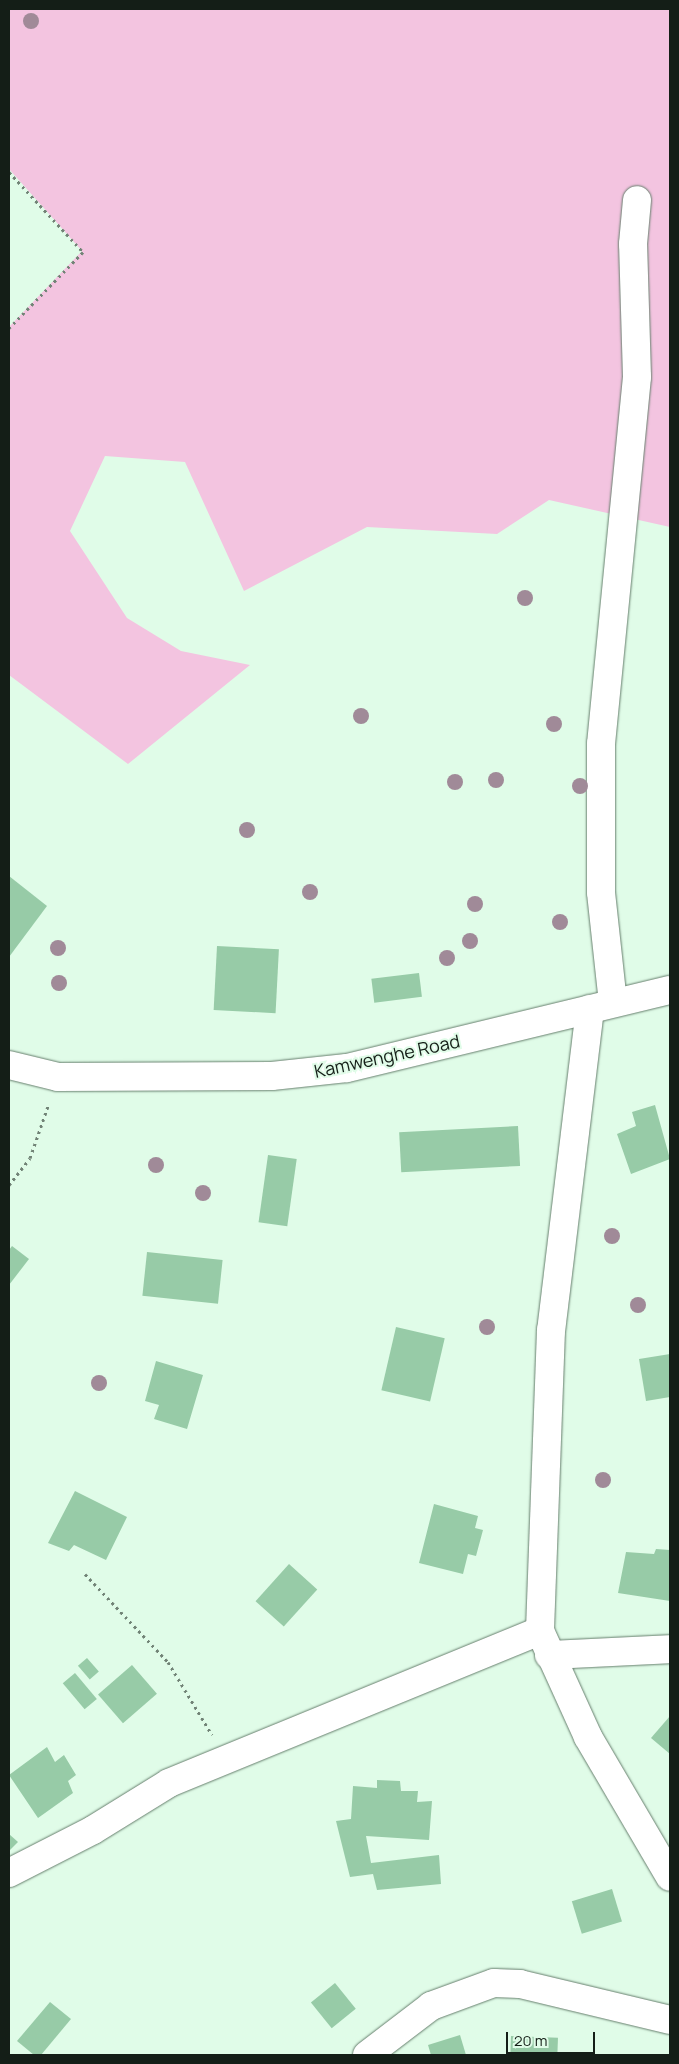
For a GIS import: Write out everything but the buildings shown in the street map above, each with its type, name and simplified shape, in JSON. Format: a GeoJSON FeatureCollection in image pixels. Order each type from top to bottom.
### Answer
{"type":"FeatureCollection","features":[{"type":"Feature","properties":{"kind":"street"},"geometry":{"type":"LineString","coordinates":[[638,200],[633,244],[637,377],[601,744],[602,1006],[551,1330],[544,1643],[588,1736],[670,1876]]}},
{"type":"Feature","properties":{"kind":"street","name":"Kamwenghe Road"},"geometry":{"type":"LineString","coordinates":[[9,1065],[58,1077],[272,1076],[347,1068],[670,990]]}},
{"type":"Feature","properties":{"kind":"street"},"geometry":{"type":"LineString","coordinates":[[9,1873],[85,1834],[169,1783],[224,1758],[544,1643],[670,1649]]}},
{"type":"Feature","properties":{"kind":"street"},"geometry":{"type":"LineString","coordinates":[[367,2055],[431,2006],[494,1983],[520,1984],[670,2020]]}},
{"type":"Feature","properties":{"kind":"path"},"geometry":{"type":"LineString","coordinates":[[9,172],[83,252],[9,328]]}},
{"type":"Feature","properties":{"kind":"path"},"geometry":{"type":"LineString","coordinates":[[9,1185],[30,1158],[58,1077]]}},
{"type":"Feature","properties":{"kind":"path"},"geometry":{"type":"LineString","coordinates":[[85,1574],[168,1662],[224,1758]]}},
{"type":"Feature","properties":{"kind":"shaded area"},"geometry":{"type":"Polygon","coordinates":[[[9,9],[670,9],[670,527],[549,500],[497,534],[367,527],[244,591],[185,462],[105,456],[70,531],[127,618],[181,651],[250,665],[128,764],[9,675],[9,327],[82,251],[9,169],[9,9]]]}}]}
